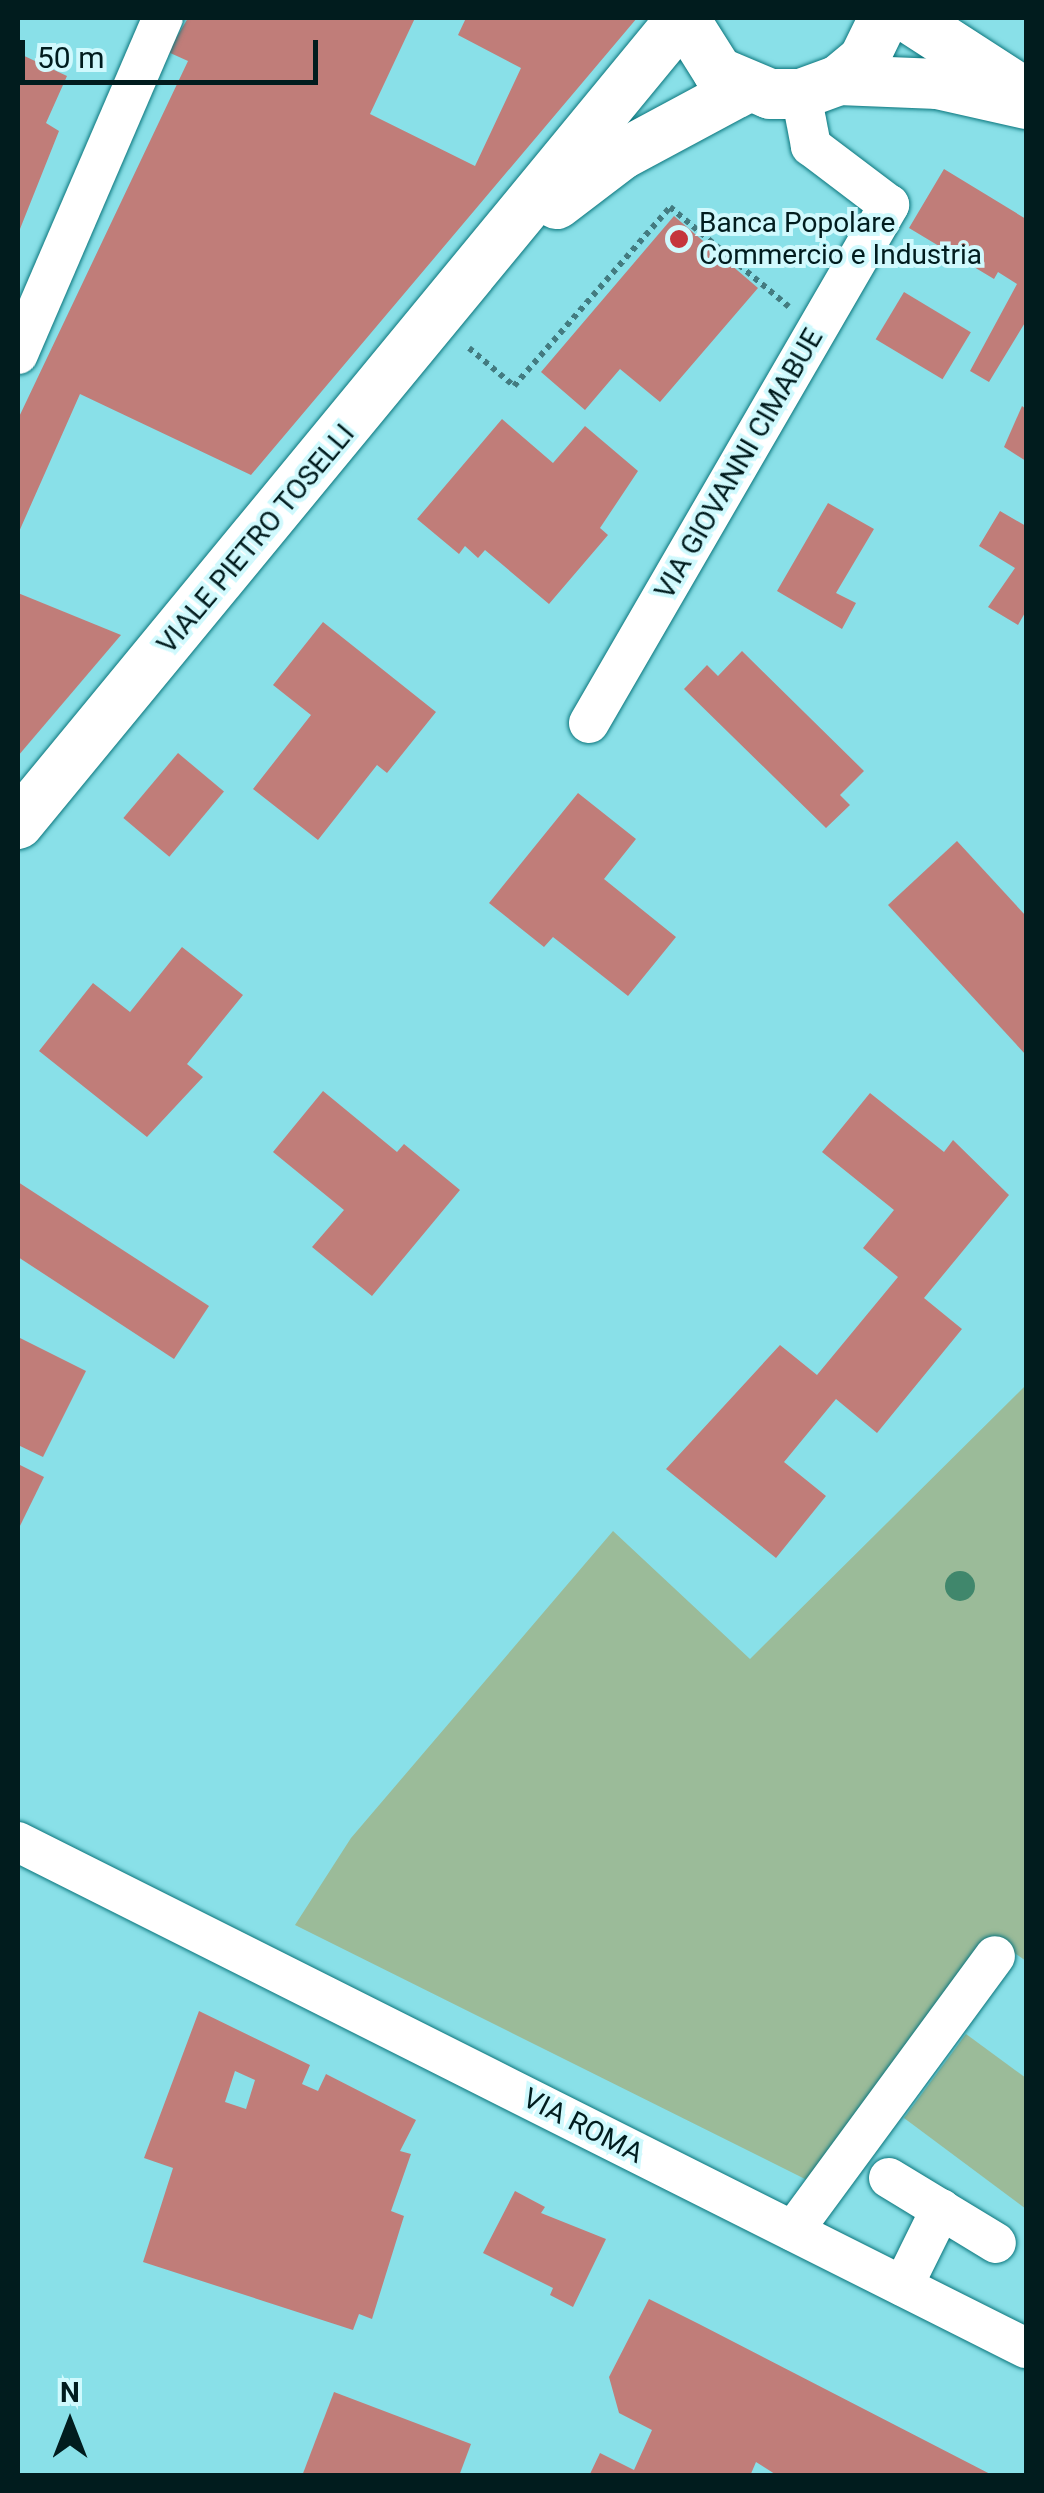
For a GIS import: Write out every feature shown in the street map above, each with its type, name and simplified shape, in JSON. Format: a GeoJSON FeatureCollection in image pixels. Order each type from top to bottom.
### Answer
{"type":"FeatureCollection","features":[{"type":"Feature","properties":{"kind":"main road"},"geometry":{"type":"LineString","coordinates":[[683,18],[718,72],[746,88],[938,84],[1026,104]]}},
{"type":"Feature","properties":{"kind":"main road","name":"VIALE PIETRO TOSELLI"},"geometry":{"type":"LineString","coordinates":[[18,824],[494,253],[683,18]]}},
{"type":"Feature","properties":{"kind":"main road"},"geometry":{"type":"LineString","coordinates":[[820,87],[864,59],[884,18]]}},
{"type":"Feature","properties":{"kind":"main road"},"geometry":{"type":"LineString","coordinates":[[910,18],[1026,93]]}},
{"type":"Feature","properties":{"kind":"main road","name":"VIALE PIETRO TOSELLI"},"geometry":{"type":"LineString","coordinates":[[494,253],[621,155],[746,88]]}},
{"type":"Feature","properties":{"kind":"street"},"geometry":{"type":"LineString","coordinates":[[18,354],[28,296],[163,18]]}},
{"type":"Feature","properties":{"kind":"street","name":"VIA GIOVANNI CIMABUE"},"geometry":{"type":"LineString","coordinates":[[589,723],[889,204],[810,146],[820,87]]}},
{"type":"Feature","properties":{"kind":"street","name":"VIA ROMA"},"geometry":{"type":"LineString","coordinates":[[18,1842],[1026,2348]]}},
{"type":"Feature","properties":{"kind":"street"},"geometry":{"type":"LineString","coordinates":[[793,2230],[995,1956]]}},
{"type":"Feature","properties":{"kind":"street"},"geometry":{"type":"LineString","coordinates":[[889,2178],[996,2242]]}},
{"type":"Feature","properties":{"kind":"street"},"geometry":{"type":"LineString","coordinates":[[903,2286],[941,2209]]}},
{"type":"Feature","properties":{"kind":"path"},"geometry":{"type":"LineString","coordinates":[[437,321],[514,386],[670,207],[816,331]]}},
{"type":"Feature","properties":{"kind":"green space"},"geometry":{"type":"Polygon","coordinates":[[[1026,1385],[1026,1961],[990,1936],[809,2181],[295,1925],[351,1838],[613,1531],[750,1659],[1026,1385]]]}},
{"type":"Feature","properties":{"kind":"green space"},"geometry":{"type":"Polygon","coordinates":[[[966,2034],[1026,2078],[1026,2209],[904,2118],[966,2034]]]}},
{"type":"Feature","properties":{"kind":"building"},"geometry":{"type":"Polygon","coordinates":[[[188,18],[415,18],[370,114],[475,166],[521,68],[458,35],[466,18],[637,18],[251,475],[80,394],[18,534],[18,419],[188,61],[168,52],[188,18]]]}},
{"type":"Feature","properties":{"kind":"building"},"geometry":{"type":"Polygon","coordinates":[[[18,53],[67,76],[46,123],[59,131],[18,234],[18,53]]]}},
{"type":"Feature","properties":{"kind":"building"},"geometry":{"type":"Polygon","coordinates":[[[944,169],[1026,219],[1026,321],[989,382],[970,371],[1017,284],[998,272],[994,279],[909,228],[944,169]]]}},
{"type":"Feature","properties":{"kind":"building"},"geometry":{"type":"Polygon","coordinates":[[[674,216],[758,288],[660,402],[620,369],[585,410],[541,372],[674,216]]]}},
{"type":"Feature","properties":{"kind":"building"},"geometry":{"type":"Polygon","coordinates":[[[904,292],[971,332],[943,379],[876,339],[904,292]]]}},
{"type":"Feature","properties":{"kind":"building"},"geometry":{"type":"Polygon","coordinates":[[[1022,406],[1026,409],[1026,461],[1004,447],[1022,406]]]}},
{"type":"Feature","properties":{"kind":"building"},"geometry":{"type":"Polygon","coordinates":[[[502,419],[553,463],[585,426],[638,471],[600,528],[608,535],[549,604],[485,550],[478,558],[465,546],[459,554],[417,519],[502,419]]]}},
{"type":"Feature","properties":{"kind":"building"},"geometry":{"type":"Polygon","coordinates":[[[828,503],[874,529],[836,593],[856,603],[842,629],[777,591],[828,503]]]}},
{"type":"Feature","properties":{"kind":"building"},"geometry":{"type":"Polygon","coordinates":[[[1000,511],[1026,526],[1026,611],[1018,625],[988,607],[1015,568],[979,546],[1000,511]]]}},
{"type":"Feature","properties":{"kind":"building"},"geometry":{"type":"Polygon","coordinates":[[[18,593],[121,635],[18,756],[18,593]]]}},
{"type":"Feature","properties":{"kind":"building"},"geometry":{"type":"Polygon","coordinates":[[[323,622],[436,712],[387,773],[377,765],[318,840],[253,789],[311,715],[273,685],[323,622]]]}},
{"type":"Feature","properties":{"kind":"building"},"geometry":{"type":"Polygon","coordinates":[[[742,651],[864,771],[840,795],[850,805],[826,828],[684,689],[707,665],[718,676],[742,651]]]}},
{"type":"Feature","properties":{"kind":"building"},"geometry":{"type":"Polygon","coordinates":[[[178,753],[224,792],[169,857],[123,818],[178,753]]]}},
{"type":"Feature","properties":{"kind":"building"},"geometry":{"type":"Polygon","coordinates":[[[578,793],[636,839],[604,879],[676,937],[628,996],[553,937],[544,947],[489,903],[578,793]]]}},
{"type":"Feature","properties":{"kind":"building"},"geometry":{"type":"Polygon","coordinates":[[[957,841],[1026,916],[1026,1055],[888,905],[957,841]]]}},
{"type":"Feature","properties":{"kind":"building"},"geometry":{"type":"Polygon","coordinates":[[[182,947],[243,995],[187,1064],[203,1077],[147,1137],[39,1051],[93,983],[130,1012],[182,947]]]}},
{"type":"Feature","properties":{"kind":"building"},"geometry":{"type":"Polygon","coordinates":[[[323,1091],[397,1152],[404,1144],[460,1190],[372,1296],[312,1247],[344,1210],[273,1152],[323,1091]]]}},
{"type":"Feature","properties":{"kind":"building"},"geometry":{"type":"Polygon","coordinates":[[[870,1093],[944,1152],[953,1140],[1009,1195],[924,1298],[962,1329],[877,1433],[836,1399],[784,1462],[826,1496],[776,1558],[666,1469],[780,1345],[817,1375],[898,1277],[863,1248],[894,1210],[822,1152],[870,1093]]]}},
{"type":"Feature","properties":{"kind":"building"},"geometry":{"type":"Polygon","coordinates":[[[18,1182],[209,1306],[174,1359],[18,1257],[18,1182]]]}},
{"type":"Feature","properties":{"kind":"building"},"geometry":{"type":"Polygon","coordinates":[[[18,1337],[86,1371],[43,1457],[18,1445],[18,1337]]]}},
{"type":"Feature","properties":{"kind":"building"},"geometry":{"type":"Polygon","coordinates":[[[18,1464],[44,1477],[18,1530],[18,1464]]]}},
{"type":"Feature","properties":{"kind":"building"},"geometry":{"type":"Polygon","coordinates":[[[199,2011],[310,2065],[302,2084],[318,2091],[326,2074],[416,2120],[400,2151],[411,2154],[391,2211],[404,2216],[372,2319],[359,2314],[353,2330],[143,2262],[173,2168],[144,2158],[199,2011]],[[235,2071],[225,2102],[246,2109],[255,2080],[235,2071]]]}},
{"type":"Feature","properties":{"kind":"building"},"geometry":{"type":"Polygon","coordinates":[[[515,2191],[545,2207],[541,2213],[606,2239],[573,2307],[550,2295],[553,2288],[483,2253],[515,2191]]]}},
{"type":"Feature","properties":{"kind":"building"},"geometry":{"type":"Polygon","coordinates":[[[649,2299],[994,2476],[778,2476],[756,2462],[750,2476],[589,2476],[600,2453],[634,2470],[652,2430],[619,2413],[609,2377],[649,2299]]]}},
{"type":"Feature","properties":{"kind":"building"},"geometry":{"type":"Polygon","coordinates":[[[334,2392],[471,2444],[459,2476],[302,2476],[334,2392]]]}},
{"type":"Feature","properties":{"kind":"place","name":"Banca Popolare Commercio e Industria"},"geometry":{"type":"Point","coordinates":[679,239]}}]}
